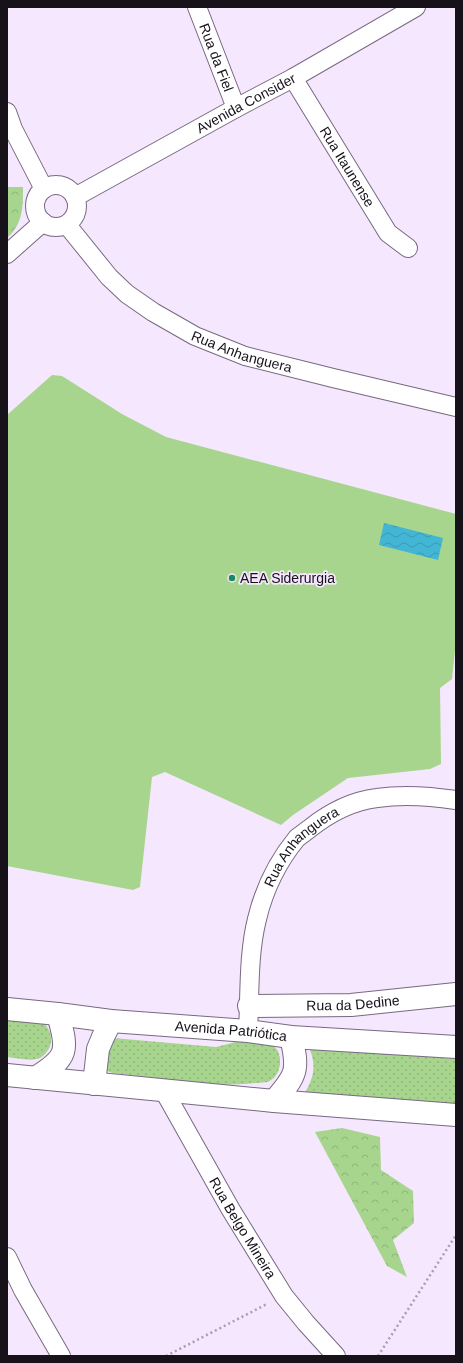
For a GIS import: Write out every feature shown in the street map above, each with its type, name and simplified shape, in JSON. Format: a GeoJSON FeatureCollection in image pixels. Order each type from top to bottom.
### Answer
{"type":"FeatureCollection","features":[{"type":"Feature","properties":{"kind":"main road","name":"Rua da Dedine"},"geometry":{"type":"LineString","coordinates":[[249,1006],[351,1005],[456,994]]}},
{"type":"Feature","properties":{"kind":"main road","name":"Avenida Patriótica"},"geometry":{"type":"LineString","coordinates":[[7,1009],[58,1014],[111,1022],[248,1031],[291,1037],[456,1047]]}},
{"type":"Feature","properties":{"kind":"main road"},"geometry":{"type":"LineString","coordinates":[[35,1078],[53,1067],[59,1061],[64,1052],[64,1036],[58,1014]]}},
{"type":"Feature","properties":{"kind":"main road"},"geometry":{"type":"LineString","coordinates":[[94,1084],[98,1050],[102,1037],[111,1022]]}},
{"type":"Feature","properties":{"kind":"main road"},"geometry":{"type":"LineString","coordinates":[[274,1100],[289,1084],[294,1075],[296,1060],[291,1037]]}},
{"type":"Feature","properties":{"kind":"main road"},"geometry":{"type":"LineString","coordinates":[[7,1075],[164,1091],[456,1115]]}},
{"type":"Feature","properties":{"kind":"street","name":"Rua da Fiel"},"geometry":{"type":"LineString","coordinates":[[197,7],[236,108]]}},
{"type":"Feature","properties":{"kind":"street","name":"Avenida Consider"},"geometry":{"type":"LineString","coordinates":[[75,197],[293,78],[413,8]]}},
{"type":"Feature","properties":{"kind":"street","name":"Rua Itaunense"},"geometry":{"type":"LineString","coordinates":[[293,78],[388,233],[408,248]]}},
{"type":"Feature","properties":{"kind":"street"},"geometry":{"type":"LineString","coordinates":[[7,112],[13,129],[44,189]]}},
{"type":"Feature","properties":{"kind":"street"},"geometry":{"type":"LineString","coordinates":[[55,185],[61,186],[72,192],[75,197],[78,206],[76,214],[67,225],[55,227],[46,225],[37,215],[36,205],[38,196],[44,189],[55,185]]}},
{"type":"Feature","properties":{"kind":"street"},"geometry":{"type":"LineString","coordinates":[[7,254],[43,222]]}},
{"type":"Feature","properties":{"kind":"street","name":"Rua Anhanguera"},"geometry":{"type":"LineString","coordinates":[[67,225],[109,277],[127,294],[152,312],[195,336],[245,356],[456,407]]}},
{"type":"Feature","properties":{"kind":"street","name":"Rua Anhanguera"},"geometry":{"type":"LineString","coordinates":[[248,1031],[251,958],[257,919],[268,886],[282,858],[298,837],[319,821],[339,809],[376,798],[414,796],[456,800]]}},
{"type":"Feature","properties":{"kind":"street","name":"Rua Belgo Mineira"},"geometry":{"type":"LineString","coordinates":[[164,1091],[231,1210],[284,1296],[306,1324],[336,1356]]}},
{"type":"Feature","properties":{"kind":"street"},"geometry":{"type":"LineString","coordinates":[[7,1257],[23,1290],[61,1356]]}},
{"type":"Feature","properties":{"kind":"path"},"geometry":{"type":"LineString","coordinates":[[378,1356],[456,1235]]}},
{"type":"Feature","properties":{"kind":"path"},"geometry":{"type":"LineString","coordinates":[[166,1356],[284,1296]]}},
{"type":"Feature","properties":{"kind":"green space"},"geometry":{"type":"Polygon","coordinates":[[[7,187],[23,187],[23,201],[19,221],[12,233],[7,238],[7,187]]]}},
{"type":"Feature","properties":{"kind":"green space","name":"AEA Siderurgia"},"geometry":{"type":"Polygon","coordinates":[[[52,375],[62,376],[122,414],[166,437],[456,514],[456,641],[452,679],[440,688],[441,764],[430,769],[348,778],[293,815],[281,825],[165,772],[152,777],[140,887],[133,890],[7,866],[7,415],[52,375]]]}},
{"type":"Feature","properties":{"kind":"green space"},"geometry":{"type":"Polygon","coordinates":[[[7,1017],[44,1023],[49,1030],[51,1043],[44,1055],[33,1060],[7,1057],[7,1017]]]}},
{"type":"Feature","properties":{"kind":"green space"},"geometry":{"type":"Polygon","coordinates":[[[113,1038],[216,1047],[236,1042],[260,1040],[273,1045],[278,1051],[280,1065],[274,1078],[268,1082],[244,1084],[219,1085],[113,1073],[107,1071],[103,1067],[113,1038]]]}},
{"type":"Feature","properties":{"kind":"green space"},"geometry":{"type":"Polygon","coordinates":[[[309,1047],[456,1059],[456,1107],[305,1093],[313,1075],[313,1059],[309,1047]]]}},
{"type":"Feature","properties":{"kind":"green space"},"geometry":{"type":"Polygon","coordinates":[[[342,1128],[380,1137],[381,1170],[413,1191],[414,1223],[393,1240],[407,1277],[387,1266],[315,1132],[342,1128]]]}},
{"type":"Feature","properties":{"kind":"water"},"geometry":{"type":"Polygon","coordinates":[[[384,523],[443,538],[438,560],[379,545],[384,523]]]}},
{"type":"Feature","properties":{"kind":"place","name":"AEA Siderurgia"},"geometry":{"type":"Point","coordinates":[232,578]}}]}
